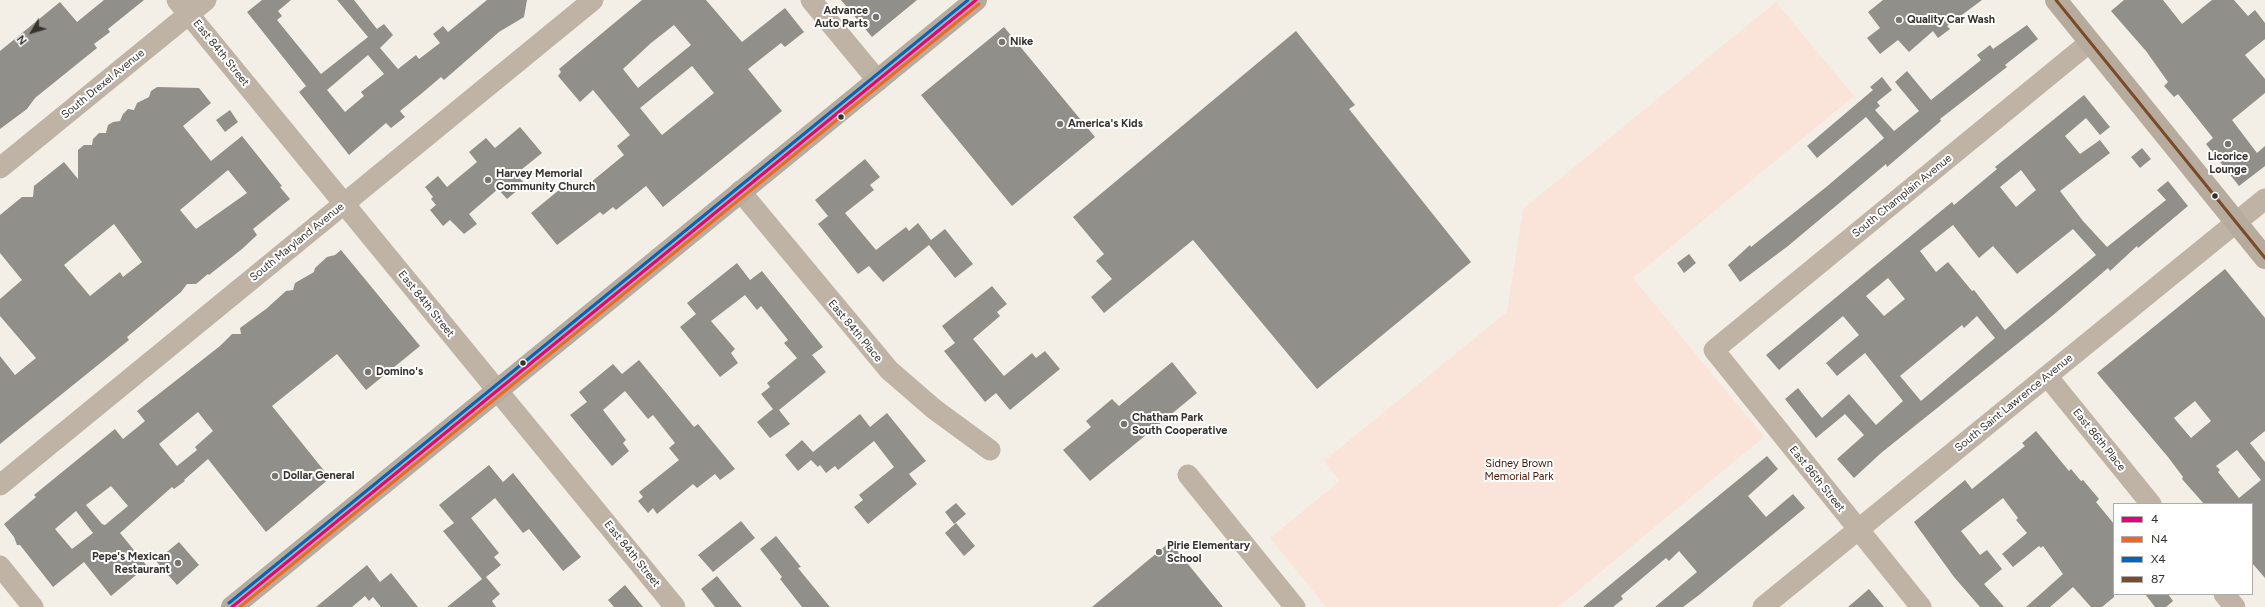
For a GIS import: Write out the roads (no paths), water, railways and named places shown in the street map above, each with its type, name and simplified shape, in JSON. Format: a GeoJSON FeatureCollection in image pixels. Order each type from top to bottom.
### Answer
{"type":"FeatureCollection","features":[{"type":"Feature","properties":{"kind":"main road"},"geometry":{"type":"LineString","coordinates":[[232,607],[976,0]]}},
{"type":"Feature","properties":{"kind":"main road"},"geometry":{"type":"LineString","coordinates":[[2056,0],[2265,258]]}},
{"type":"Feature","properties":{"kind":"street","name":"South Drexel Avenue"},"geometry":{"type":"LineString","coordinates":[[0,168],[183,7],[206,0]]}},
{"type":"Feature","properties":{"kind":"street","name":"South Maryland Avenue"},"geometry":{"type":"LineString","coordinates":[[0,485],[594,0]]}},
{"type":"Feature","properties":{"kind":"street"},"geometry":{"type":"LineString","coordinates":[[811,0],[878,81]]}},
{"type":"Feature","properties":{"kind":"street","name":"East 84th Street"},"geometry":{"type":"LineString","coordinates":[[183,7],[675,607]]}},
{"type":"Feature","properties":{"kind":"street","name":"South Champlain Avenue"},"geometry":{"type":"LineString","coordinates":[[1714,350],[2090,42]]}},
{"type":"Feature","properties":{"kind":"street","name":"East 84th Place"},"geometry":{"type":"LineString","coordinates":[[740,192],[889,370],[934,409],[990,450]]}},
{"type":"Feature","properties":{"kind":"street","name":"South Saint Lawrence Avenue"},"geometry":{"type":"LineString","coordinates":[[1763,607],[2265,199]]}},
{"type":"Feature","properties":{"kind":"street","name":"East 86th Street"},"geometry":{"type":"LineString","coordinates":[[1714,350],[1921,607]]}},
{"type":"Feature","properties":{"kind":"street","name":"East 86th Place"},"geometry":{"type":"LineString","coordinates":[[2047,376],[2150,503]]}},
{"type":"Feature","properties":{"kind":"street"},"geometry":{"type":"LineString","coordinates":[[1188,475],[1295,607]]}},
{"type":"Feature","properties":{"kind":"street"},"geometry":{"type":"LineString","coordinates":[[0,566],[33,607]]}},
{"type":"Feature","properties":{"kind":"street"},"geometry":{"type":"LineString","coordinates":[[2225,595],[2235,607]]}},
{"type":"Feature","properties":{"kind":"place","name":"Advance Auto Parts"},"geometry":{"type":"Point","coordinates":[876,17]}},
{"type":"Feature","properties":{"kind":"place","name":"Quality Car Wash"},"geometry":{"type":"Point","coordinates":[1899,20]}},
{"type":"Feature","properties":{"kind":"place","name":"Nike"},"geometry":{"type":"Point","coordinates":[1002,42]}},
{"type":"Feature","properties":{"kind":"place","name":"America's Kids"},"geometry":{"type":"Point","coordinates":[1060,124]}},
{"type":"Feature","properties":{"kind":"place","name":"Licorice Lounge"},"geometry":{"type":"Point","coordinates":[2228,144]}},
{"type":"Feature","properties":{"kind":"place","name":"Harvey Memorial Community Church"},"geometry":{"type":"Point","coordinates":[488,180]}},
{"type":"Feature","properties":{"kind":"place","name":"Domino's"},"geometry":{"type":"Point","coordinates":[368,372]}},
{"type":"Feature","properties":{"kind":"place","name":"Chatham Park South Cooperative"},"geometry":{"type":"Point","coordinates":[1124,424]}},
{"type":"Feature","properties":{"kind":"place","name":"Dollar General"},"geometry":{"type":"Point","coordinates":[275,476]}},
{"type":"Feature","properties":{"kind":"place","name":"Pirie Elementary School"},"geometry":{"type":"Point","coordinates":[1159,552]}},
{"type":"Feature","properties":{"kind":"place","name":"Pepe's Mexican Restaurant"},"geometry":{"type":"Point","coordinates":[178,563]}},
{"type":"Feature","properties":{"kind":"park label","name":"Sidney Brown Memorial Park"},"geometry":{"type":"Point","coordinates":[1519,470]}}]}
